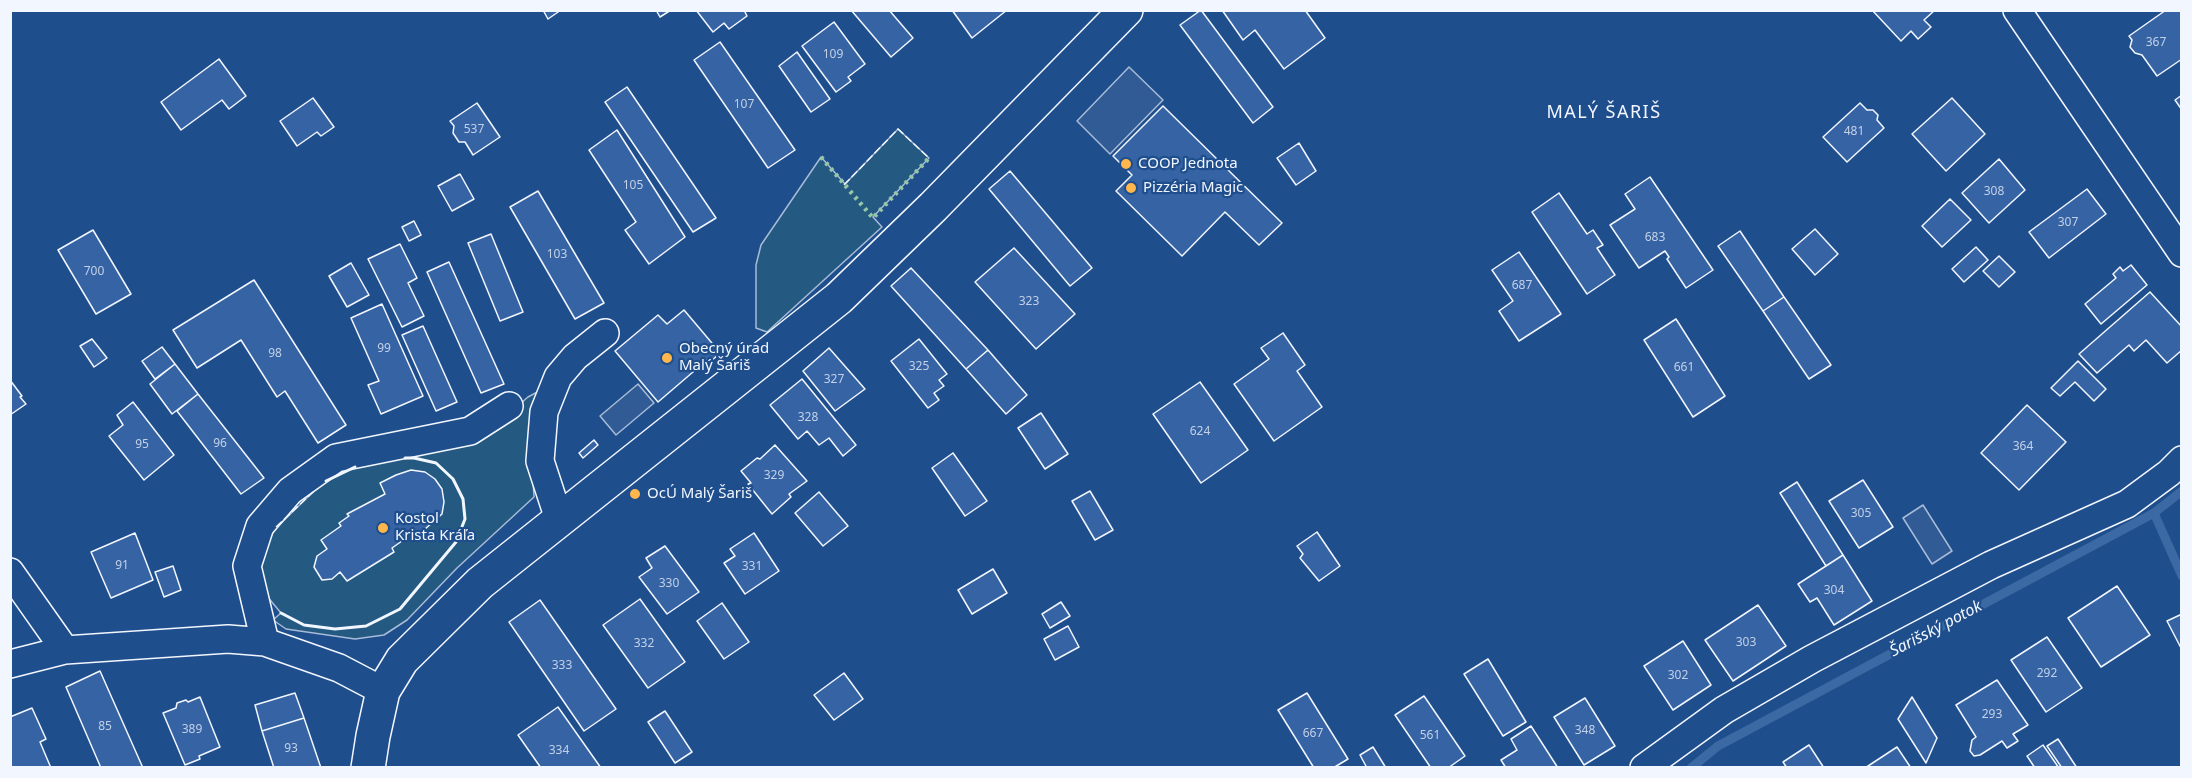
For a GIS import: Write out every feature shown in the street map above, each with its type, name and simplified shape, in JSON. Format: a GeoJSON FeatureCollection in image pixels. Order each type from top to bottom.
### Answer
{"type":"FeatureCollection","features":[{"type":"Feature","properties":{"kind":"street"},"geometry":{"type":"LineString","coordinates":[[368,768],[383,691],[402,660],[480,583],[839,298],[933,207],[1126,10]]}},
{"type":"Feature","properties":{"kind":"street"},"geometry":{"type":"LineString","coordinates":[[2017,10],[2181,253]]}},
{"type":"Feature","properties":{"kind":"street"},"geometry":{"type":"LineString","coordinates":[[559,519],[540,461],[544,412],[558,377],[574,357],[605,333]]}},
{"type":"Feature","properties":{"kind":"street"},"geometry":{"type":"LineString","coordinates":[[265,642],[247,566],[260,526],[290,491],[336,458],[470,431],[509,406]]}},
{"type":"Feature","properties":{"kind":"street"},"geometry":{"type":"LineString","coordinates":[[1644,768],[1724,710],[1812,659],[1991,565],[2127,504],[2181,460]]}},
{"type":"Feature","properties":{"kind":"street"},"geometry":{"type":"LineString","coordinates":[[10,572],[65,650]]}},
{"type":"Feature","properties":{"kind":"street"},"geometry":{"type":"LineString","coordinates":[[10,664],[65,650],[228,639],[265,642],[339,668],[383,691]]}},
{"type":"Feature","properties":{"kind":"shaded area"},"geometry":{"type":"Polygon","coordinates":[[[1129,67],[1163,100],[1110,154],[1077,121],[1129,67]]]}},
{"type":"Feature","properties":{"kind":"shaded area"},"geometry":{"type":"Polygon","coordinates":[[[898,129],[929,158],[873,217],[882,227],[767,332],[756,328],[756,265],[761,245],[821,157],[845,184],[898,129]]]}},
{"type":"Feature","properties":{"kind":"shaded area"},"geometry":{"type":"Polygon","coordinates":[[[638,384],[654,403],[616,435],[600,416],[638,384]]]}},
{"type":"Feature","properties":{"kind":"shaded area"},"geometry":{"type":"Polygon","coordinates":[[[543,389],[531,443],[534,497],[457,568],[407,620],[384,635],[355,639],[286,629],[273,620],[281,613],[266,595],[260,578],[261,562],[266,546],[275,529],[313,492],[326,481],[353,468],[384,459],[474,444],[528,397],[543,389]]]}},
{"type":"Feature","properties":{"kind":"shaded area"},"geometry":{"type":"Polygon","coordinates":[[[1923,505],[1952,551],[1932,564],[1903,518],[1923,505]]]}},
{"type":"Feature","properties":{"kind":"building"},"geometry":{"type":"Polygon","coordinates":[[[543,10],[561,10],[548,19],[543,10]]]}},
{"type":"Feature","properties":{"kind":"building"},"geometry":{"type":"Polygon","coordinates":[[[656,10],[671,10],[660,17],[656,10]]]}},
{"type":"Feature","properties":{"kind":"building"},"geometry":{"type":"Polygon","coordinates":[[[696,10],[744,10],[747,16],[729,29],[724,23],[713,32],[696,10]]]}},
{"type":"Feature","properties":{"kind":"building"},"geometry":{"type":"Polygon","coordinates":[[[851,10],[889,10],[913,38],[891,57],[851,10]]]}},
{"type":"Feature","properties":{"kind":"building"},"geometry":{"type":"Polygon","coordinates":[[[952,10],[1007,10],[972,38],[952,10]]]}},
{"type":"Feature","properties":{"kind":"building"},"geometry":{"type":"Polygon","coordinates":[[[1201,10],[1273,107],[1253,123],[1180,25],[1201,10]]]}},
{"type":"Feature","properties":{"kind":"building"},"geometry":{"type":"Polygon","coordinates":[[[1222,10],[1305,10],[1325,38],[1284,69],[1255,30],[1243,40],[1222,10]]]}},
{"type":"Feature","properties":{"kind":"building"},"geometry":{"type":"Polygon","coordinates":[[[1872,10],[1935,10],[1924,20],[1931,27],[1918,39],[1911,31],[1901,41],[1872,10]]]}},
{"type":"Feature","properties":{"kind":"building"},"geometry":{"type":"Polygon","coordinates":[[[2166,10],[2182,10],[2182,59],[2157,76],[2142,55],[2135,53],[2130,47],[2132,40],[2129,36],[2166,10]]]}},
{"type":"Feature","properties":{"kind":"building"},"geometry":{"type":"Polygon","coordinates":[[[834,22],[865,64],[848,77],[851,81],[836,92],[802,46],[834,22]]]}},
{"type":"Feature","properties":{"kind":"building"},"geometry":{"type":"Polygon","coordinates":[[[720,42],[795,150],[768,168],[694,60],[720,42]]]}},
{"type":"Feature","properties":{"kind":"building"},"geometry":{"type":"Polygon","coordinates":[[[797,52],[830,99],[811,112],[779,66],[797,52]]]}},
{"type":"Feature","properties":{"kind":"building"},"geometry":{"type":"Polygon","coordinates":[[[219,59],[246,96],[229,109],[222,100],[181,130],[161,102],[219,59]]]}},
{"type":"Feature","properties":{"kind":"building"},"geometry":{"type":"Polygon","coordinates":[[[627,87],[716,218],[693,232],[605,102],[627,87]]]}},
{"type":"Feature","properties":{"kind":"building"},"geometry":{"type":"Polygon","coordinates":[[[2182,95],[2182,110],[2175,100],[2182,95]]]}},
{"type":"Feature","properties":{"kind":"building"},"geometry":{"type":"Polygon","coordinates":[[[313,98],[334,127],[321,136],[317,132],[297,146],[280,121],[313,98]]]}},
{"type":"Feature","properties":{"kind":"building"},"geometry":{"type":"Polygon","coordinates":[[[1952,98],[1985,134],[1946,171],[1912,134],[1952,98]]]}},
{"type":"Feature","properties":{"kind":"building"},"geometry":{"type":"Polygon","coordinates":[[[477,103],[500,137],[473,155],[465,142],[459,142],[453,133],[454,126],[450,121],[477,103]]]}},
{"type":"Feature","properties":{"kind":"building"},"geometry":{"type":"Polygon","coordinates":[[[1860,103],[1867,110],[1873,110],[1878,115],[1877,120],[1884,128],[1847,162],[1823,137],[1860,103]]]}},
{"type":"Feature","properties":{"kind":"building"},"geometry":{"type":"Polygon","coordinates":[[[1163,106],[1282,223],[1259,245],[1225,212],[1182,256],[1116,191],[1132,175],[1113,156],[1163,106]]]}},
{"type":"Feature","properties":{"kind":"building"},"geometry":{"type":"Polygon","coordinates":[[[617,130],[685,237],[649,264],[625,230],[636,222],[589,150],[617,130]]]}},
{"type":"Feature","properties":{"kind":"building"},"geometry":{"type":"Polygon","coordinates":[[[1299,143],[1316,171],[1296,185],[1277,158],[1299,143]]]}},
{"type":"Feature","properties":{"kind":"building"},"geometry":{"type":"Polygon","coordinates":[[[1999,159],[2025,190],[1989,223],[1962,193],[1999,159]]]}},
{"type":"Feature","properties":{"kind":"building"},"geometry":{"type":"Polygon","coordinates":[[[1010,171],[1092,268],[1070,286],[989,189],[1010,171]]]}},
{"type":"Feature","properties":{"kind":"building"},"geometry":{"type":"Polygon","coordinates":[[[460,174],[474,199],[452,211],[438,186],[460,174]]]}},
{"type":"Feature","properties":{"kind":"building"},"geometry":{"type":"Polygon","coordinates":[[[1650,177],[1713,270],[1686,288],[1667,259],[1669,257],[1665,251],[1639,268],[1610,225],[1635,209],[1625,194],[1650,177]]]}},
{"type":"Feature","properties":{"kind":"building"},"geometry":{"type":"Polygon","coordinates":[[[2087,189],[2106,214],[2049,258],[2029,232],[2087,189]]]}},
{"type":"Feature","properties":{"kind":"building"},"geometry":{"type":"Polygon","coordinates":[[[538,191],[604,303],[575,319],[510,207],[538,191]]]}},
{"type":"Feature","properties":{"kind":"building"},"geometry":{"type":"Polygon","coordinates":[[[1559,193],[1587,234],[1593,230],[1603,245],[1597,248],[1615,275],[1587,294],[1532,212],[1559,193]]]}},
{"type":"Feature","properties":{"kind":"building"},"geometry":{"type":"Polygon","coordinates":[[[1950,199],[1971,220],[1942,247],[1922,226],[1950,199]]]}},
{"type":"Feature","properties":{"kind":"building"},"geometry":{"type":"Polygon","coordinates":[[[414,221],[421,235],[409,241],[402,227],[414,221]]]}},
{"type":"Feature","properties":{"kind":"building"},"geometry":{"type":"Polygon","coordinates":[[[1815,229],[1838,254],[1815,275],[1792,249],[1815,229]]]}},
{"type":"Feature","properties":{"kind":"building"},"geometry":{"type":"Polygon","coordinates":[[[93,230],[131,294],[96,314],[58,250],[93,230]]]}},
{"type":"Feature","properties":{"kind":"building"},"geometry":{"type":"Polygon","coordinates":[[[1740,231],[1784,297],[1763,311],[1718,246],[1740,231]]]}},
{"type":"Feature","properties":{"kind":"building"},"geometry":{"type":"Polygon","coordinates":[[[491,234],[523,312],[500,321],[468,243],[491,234]]]}},
{"type":"Feature","properties":{"kind":"building"},"geometry":{"type":"Polygon","coordinates":[[[400,244],[417,278],[408,283],[424,316],[402,327],[368,259],[400,244]]]}},
{"type":"Feature","properties":{"kind":"building"},"geometry":{"type":"Polygon","coordinates":[[[1976,247],[1988,260],[1964,282],[1952,269],[1976,247]]]}},
{"type":"Feature","properties":{"kind":"building"},"geometry":{"type":"Polygon","coordinates":[[[1014,248],[1075,314],[1036,349],[975,282],[1014,248]]]}},
{"type":"Feature","properties":{"kind":"building"},"geometry":{"type":"Polygon","coordinates":[[[1519,252],[1561,314],[1519,341],[1499,311],[1513,301],[1492,270],[1519,252]]]}},
{"type":"Feature","properties":{"kind":"building"},"geometry":{"type":"Polygon","coordinates":[[[1999,256],[2015,272],[1999,287],[1983,271],[1999,256]]]}},
{"type":"Feature","properties":{"kind":"building"},"geometry":{"type":"Polygon","coordinates":[[[449,262],[504,384],[481,393],[427,272],[449,262]]]}},
{"type":"Feature","properties":{"kind":"building"},"geometry":{"type":"Polygon","coordinates":[[[351,263],[369,295],[347,307],[329,276],[351,263]]]}},
{"type":"Feature","properties":{"kind":"building"},"geometry":{"type":"Polygon","coordinates":[[[2131,265],[2147,285],[2101,324],[2085,304],[2116,278],[2113,274],[2120,267],[2123,271],[2131,265]]]}},
{"type":"Feature","properties":{"kind":"building"},"geometry":{"type":"Polygon","coordinates":[[[911,268],[988,350],[966,369],[891,286],[911,268]]]}},
{"type":"Feature","properties":{"kind":"building"},"geometry":{"type":"Polygon","coordinates":[[[254,280],[346,425],[318,443],[285,391],[277,397],[241,340],[197,368],[173,330],[254,280]]]}},
{"type":"Feature","properties":{"kind":"building"},"geometry":{"type":"Polygon","coordinates":[[[2150,292],[2182,327],[2182,350],[2167,363],[2146,340],[2134,351],[2129,345],[2097,373],[2079,354],[2150,292]]]}},
{"type":"Feature","properties":{"kind":"building"},"geometry":{"type":"Polygon","coordinates":[[[1784,297],[1831,365],[1809,379],[1763,311],[1784,297]]]}},
{"type":"Feature","properties":{"kind":"building"},"geometry":{"type":"Polygon","coordinates":[[[382,304],[423,396],[381,414],[368,385],[379,381],[351,318],[382,304]]]}},
{"type":"Feature","properties":{"kind":"building","name":"Obecný úrad Malý Šariš"},"geometry":{"type":"Polygon","coordinates":[[[684,310],[717,349],[717,356],[712,360],[707,360],[658,402],[615,351],[658,315],[667,324],[684,310]]]}},
{"type":"Feature","properties":{"kind":"building"},"geometry":{"type":"Polygon","coordinates":[[[1676,319],[1725,396],[1693,417],[1644,340],[1676,319]]]}},
{"type":"Feature","properties":{"kind":"building"},"geometry":{"type":"Polygon","coordinates":[[[423,326],[457,402],[436,411],[402,335],[423,326]]]}},
{"type":"Feature","properties":{"kind":"building"},"geometry":{"type":"Polygon","coordinates":[[[1283,333],[1305,365],[1297,371],[1322,407],[1274,441],[1234,384],[1269,359],[1261,348],[1283,333]]]}},
{"type":"Feature","properties":{"kind":"building"},"geometry":{"type":"Polygon","coordinates":[[[92,339],[107,358],[94,367],[80,346],[92,339]]]}},
{"type":"Feature","properties":{"kind":"building"},"geometry":{"type":"Polygon","coordinates":[[[919,339],[947,374],[939,380],[944,386],[934,393],[939,400],[928,408],[891,361],[919,339]]]}},
{"type":"Feature","properties":{"kind":"building"},"geometry":{"type":"Polygon","coordinates":[[[162,347],[175,364],[155,379],[142,361],[162,347]]]}},
{"type":"Feature","properties":{"kind":"building"},"geometry":{"type":"Polygon","coordinates":[[[829,348],[865,389],[835,411],[803,371],[829,348]]]}},
{"type":"Feature","properties":{"kind":"building"},"geometry":{"type":"Polygon","coordinates":[[[988,350],[1027,395],[1006,414],[966,369],[988,350]]]}},
{"type":"Feature","properties":{"kind":"building"},"geometry":{"type":"Polygon","coordinates":[[[2078,361],[2106,389],[2094,401],[2075,382],[2060,396],[2051,388],[2078,361]]]}},
{"type":"Feature","properties":{"kind":"building"},"geometry":{"type":"Polygon","coordinates":[[[175,364],[198,394],[172,414],[150,384],[175,364]]]}},
{"type":"Feature","properties":{"kind":"building"},"geometry":{"type":"Polygon","coordinates":[[[802,379],[856,445],[843,456],[829,438],[819,445],[807,431],[798,439],[770,405],[802,379]]]}},
{"type":"Feature","properties":{"kind":"building"},"geometry":{"type":"Polygon","coordinates":[[[10,380],[26,404],[10,415],[10,380]]]}},
{"type":"Feature","properties":{"kind":"building"},"geometry":{"type":"Polygon","coordinates":[[[1200,382],[1248,450],[1201,483],[1153,414],[1200,382]]]}},
{"type":"Feature","properties":{"kind":"building"},"geometry":{"type":"Polygon","coordinates":[[[198,394],[264,478],[241,494],[177,411],[198,394]]]}},
{"type":"Feature","properties":{"kind":"building"},"geometry":{"type":"Polygon","coordinates":[[[133,402],[174,455],[144,480],[109,436],[123,425],[117,415],[133,402]]]}},
{"type":"Feature","properties":{"kind":"building"},"geometry":{"type":"Polygon","coordinates":[[[2027,405],[2066,442],[2019,490],[1981,453],[2027,405]]]}},
{"type":"Feature","properties":{"kind":"building"},"geometry":{"type":"Polygon","coordinates":[[[1041,413],[1068,454],[1045,469],[1018,428],[1041,413]]]}},
{"type":"Feature","properties":{"kind":"building"},"geometry":{"type":"Polygon","coordinates":[[[594,440],[598,445],[583,458],[579,453],[594,440]]]}},
{"type":"Feature","properties":{"kind":"building"},"geometry":{"type":"Polygon","coordinates":[[[775,445],[807,481],[789,494],[791,497],[772,514],[748,484],[751,483],[741,471],[757,458],[760,459],[775,445]]]}},
{"type":"Feature","properties":{"kind":"building"},"geometry":{"type":"Polygon","coordinates":[[[953,453],[987,501],[965,516],[932,468],[953,453]]]}},
{"type":"Feature","properties":{"kind":"building","name":"Kostol Krista Kráľa"},"geometry":{"type":"Polygon","coordinates":[[[411,470],[425,472],[435,479],[442,489],[444,502],[442,514],[416,537],[410,531],[400,537],[402,541],[392,548],[394,552],[347,581],[340,572],[332,579],[322,580],[314,567],[317,556],[327,549],[321,540],[341,526],[339,523],[349,516],[347,514],[385,494],[380,483],[411,470]]]}},
{"type":"Feature","properties":{"kind":"building"},"geometry":{"type":"Polygon","coordinates":[[[1863,480],[1893,527],[1859,548],[1829,501],[1863,480]]]}},
{"type":"Feature","properties":{"kind":"building"},"geometry":{"type":"Polygon","coordinates":[[[1797,482],[1843,555],[1826,566],[1780,493],[1797,482]]]}},
{"type":"Feature","properties":{"kind":"building"},"geometry":{"type":"Polygon","coordinates":[[[1090,491],[1113,530],[1095,540],[1072,501],[1090,491]]]}},
{"type":"Feature","properties":{"kind":"building"},"geometry":{"type":"Polygon","coordinates":[[[819,492],[848,526],[823,546],[795,513],[819,492]]]}},
{"type":"Feature","properties":{"kind":"building"},"geometry":{"type":"Polygon","coordinates":[[[1317,532],[1340,566],[1319,581],[1300,558],[1303,554],[1297,546],[1317,532]]]}},
{"type":"Feature","properties":{"kind":"building"},"geometry":{"type":"Polygon","coordinates":[[[135,533],[153,580],[111,598],[91,552],[135,533]]]}},
{"type":"Feature","properties":{"kind":"building"},"geometry":{"type":"Polygon","coordinates":[[[754,533],[779,571],[745,594],[724,563],[735,556],[730,549],[754,533]]]}},
{"type":"Feature","properties":{"kind":"building"},"geometry":{"type":"Polygon","coordinates":[[[665,546],[699,592],[667,614],[639,577],[652,568],[646,558],[665,546]]]}},
{"type":"Feature","properties":{"kind":"building"},"geometry":{"type":"Polygon","coordinates":[[[1843,555],[1872,601],[1834,625],[1817,598],[1810,602],[1798,584],[1843,555]]]}},
{"type":"Feature","properties":{"kind":"building"},"geometry":{"type":"Polygon","coordinates":[[[173,566],[181,590],[164,597],[155,572],[173,566]]]}},
{"type":"Feature","properties":{"kind":"building"},"geometry":{"type":"Polygon","coordinates":[[[993,569],[1007,593],[972,614],[958,590],[993,569]]]}},
{"type":"Feature","properties":{"kind":"building"},"geometry":{"type":"Polygon","coordinates":[[[2117,586],[2150,635],[2101,667],[2068,618],[2117,586]]]}},
{"type":"Feature","properties":{"kind":"building"},"geometry":{"type":"Polygon","coordinates":[[[640,599],[685,662],[648,688],[603,625],[640,599]]]}},
{"type":"Feature","properties":{"kind":"building"},"geometry":{"type":"Polygon","coordinates":[[[540,600],[616,709],[584,731],[509,622],[540,600]]]}},
{"type":"Feature","properties":{"kind":"building"},"geometry":{"type":"Polygon","coordinates":[[[1061,602],[1070,616],[1050,628],[1042,614],[1061,602]]]}},
{"type":"Feature","properties":{"kind":"building"},"geometry":{"type":"Polygon","coordinates":[[[722,603],[749,642],[724,659],[697,621],[722,603]]]}},
{"type":"Feature","properties":{"kind":"building"},"geometry":{"type":"Polygon","coordinates":[[[1758,605],[1786,646],[1733,681],[1705,640],[1758,605]]]}},
{"type":"Feature","properties":{"kind":"building"},"geometry":{"type":"Polygon","coordinates":[[[2182,614],[2182,648],[2181,648],[2167,621],[2182,614]]]}},
{"type":"Feature","properties":{"kind":"building"},"geometry":{"type":"Polygon","coordinates":[[[1068,626],[1079,647],[1055,660],[1044,639],[1068,626]]]}},
{"type":"Feature","properties":{"kind":"building"},"geometry":{"type":"Polygon","coordinates":[[[2047,637],[2082,688],[2046,712],[2011,660],[2047,637]]]}},
{"type":"Feature","properties":{"kind":"building"},"geometry":{"type":"Polygon","coordinates":[[[1683,641],[1711,685],[1673,710],[1644,666],[1683,641]]]}},
{"type":"Feature","properties":{"kind":"building"},"geometry":{"type":"Polygon","coordinates":[[[1488,659],[1526,722],[1503,736],[1464,674],[1488,659]]]}},
{"type":"Feature","properties":{"kind":"building"},"geometry":{"type":"Polygon","coordinates":[[[100,671],[143,768],[101,768],[66,687],[100,671]]]}},
{"type":"Feature","properties":{"kind":"building"},"geometry":{"type":"Polygon","coordinates":[[[844,673],[863,699],[834,720],[814,695],[844,673]]]}},
{"type":"Feature","properties":{"kind":"building"},"geometry":{"type":"Polygon","coordinates":[[[1997,680],[2028,725],[2013,734],[2018,741],[2007,748],[2002,741],[1980,755],[1974,756],[1970,751],[1972,740],[1976,737],[1956,705],[1997,680]]]}},
{"type":"Feature","properties":{"kind":"building"},"geometry":{"type":"Polygon","coordinates":[[[295,693],[304,718],[262,731],[255,705],[295,693]]]}},
{"type":"Feature","properties":{"kind":"building"},"geometry":{"type":"Polygon","coordinates":[[[1307,693],[1348,759],[1333,768],[1314,768],[1278,710],[1307,693]]]}},
{"type":"Feature","properties":{"kind":"building"},"geometry":{"type":"Polygon","coordinates":[[[1424,696],[1465,756],[1448,768],[1431,768],[1395,715],[1424,696]]]}},
{"type":"Feature","properties":{"kind":"building"},"geometry":{"type":"Polygon","coordinates":[[[200,697],[220,747],[185,765],[163,713],[176,708],[177,703],[186,700],[188,702],[200,697]]]}},
{"type":"Feature","properties":{"kind":"building"},"geometry":{"type":"Polygon","coordinates":[[[1912,697],[1937,738],[1926,763],[1898,719],[1912,697]]]}},
{"type":"Feature","properties":{"kind":"building"},"geometry":{"type":"Polygon","coordinates":[[[1585,698],[1615,746],[1584,765],[1554,717],[1585,698]]]}},
{"type":"Feature","properties":{"kind":"building"},"geometry":{"type":"Polygon","coordinates":[[[558,707],[601,768],[541,768],[518,735],[558,707]]]}},
{"type":"Feature","properties":{"kind":"building"},"geometry":{"type":"Polygon","coordinates":[[[32,708],[46,739],[40,742],[51,768],[10,768],[10,717],[32,708]]]}},
{"type":"Feature","properties":{"kind":"building"},"geometry":{"type":"Polygon","coordinates":[[[665,711],[692,752],[675,763],[648,722],[665,711]]]}},
{"type":"Feature","properties":{"kind":"building"},"geometry":{"type":"Polygon","coordinates":[[[304,718],[321,768],[274,768],[262,731],[304,718]]]}},
{"type":"Feature","properties":{"kind":"building"},"geometry":{"type":"Polygon","coordinates":[[[1531,726],[1558,768],[1506,768],[1501,760],[1517,750],[1511,739],[1531,726]]]}},
{"type":"Feature","properties":{"kind":"building"},"geometry":{"type":"Polygon","coordinates":[[[2058,739],[2077,768],[2062,768],[2047,746],[2058,739]]]}},
{"type":"Feature","properties":{"kind":"building"},"geometry":{"type":"Polygon","coordinates":[[[1809,745],[1824,768],[1787,768],[1783,762],[1809,745]]]}},
{"type":"Feature","properties":{"kind":"building"},"geometry":{"type":"Polygon","coordinates":[[[2043,745],[2059,768],[2035,768],[2027,756],[2043,745]]]}},
{"type":"Feature","properties":{"kind":"building"},"geometry":{"type":"Polygon","coordinates":[[[1373,747],[1386,768],[1367,768],[1360,755],[1373,747]]]}},
{"type":"Feature","properties":{"kind":"building"},"geometry":{"type":"Polygon","coordinates":[[[1897,747],[1911,768],[1865,768],[1897,747]]]}},
{"type":"Feature","properties":{"kind":"waterway","name":"Šarišský potok"},"geometry":{"type":"LineString","coordinates":[[1691,768],[1718,746],[2154,513],[2182,491]]}},
{"type":"Feature","properties":{"kind":"waterway"},"geometry":{"type":"LineString","coordinates":[[2154,513],[2182,576]]}},
{"type":"Feature","properties":{"kind":"hedge"},"geometry":{"type":"LineString","coordinates":[[821,157],[873,218],[929,158]]}},
{"type":"Feature","properties":{"kind":"fence"},"geometry":{"type":"LineString","coordinates":[[844,185],[898,129],[929,158]]}},
{"type":"Feature","properties":{"kind":"fence"},"geometry":{"type":"LineString","coordinates":[[276,527],[313,492]]}},
{"type":"Feature","properties":{"kind":"wall"},"geometry":{"type":"LineString","coordinates":[[281,613],[304,625],[335,629],[366,626],[400,609],[456,542],[465,519],[463,499],[453,479],[436,463],[405,458]]}},
{"type":"Feature","properties":{"kind":"wall"},"geometry":{"type":"LineString","coordinates":[[326,481],[355,467]]}},
{"type":"Feature","properties":{"kind":"place","name":"COOP Jednota"},"geometry":{"type":"Point","coordinates":[1126,164]}},
{"type":"Feature","properties":{"kind":"place","name":"Pizzéria Magic"},"geometry":{"type":"Point","coordinates":[1131,188]}},
{"type":"Feature","properties":{"kind":"place","name":"Obecný úrad Malý Šariš"},"geometry":{"type":"Point","coordinates":[667,358]}},
{"type":"Feature","properties":{"kind":"place","name":"OcÚ Malý Šariš"},"geometry":{"type":"Point","coordinates":[635,494]}},
{"type":"Feature","properties":{"kind":"place","name":"Kostol Krista Kráľa"},"geometry":{"type":"Point","coordinates":[383,528]}},
{"type":"Feature","properties":{"kind":"district","name":"MALÝ ŠARIŠ"},"geometry":{"type":"Point","coordinates":[1604,113]}}]}
